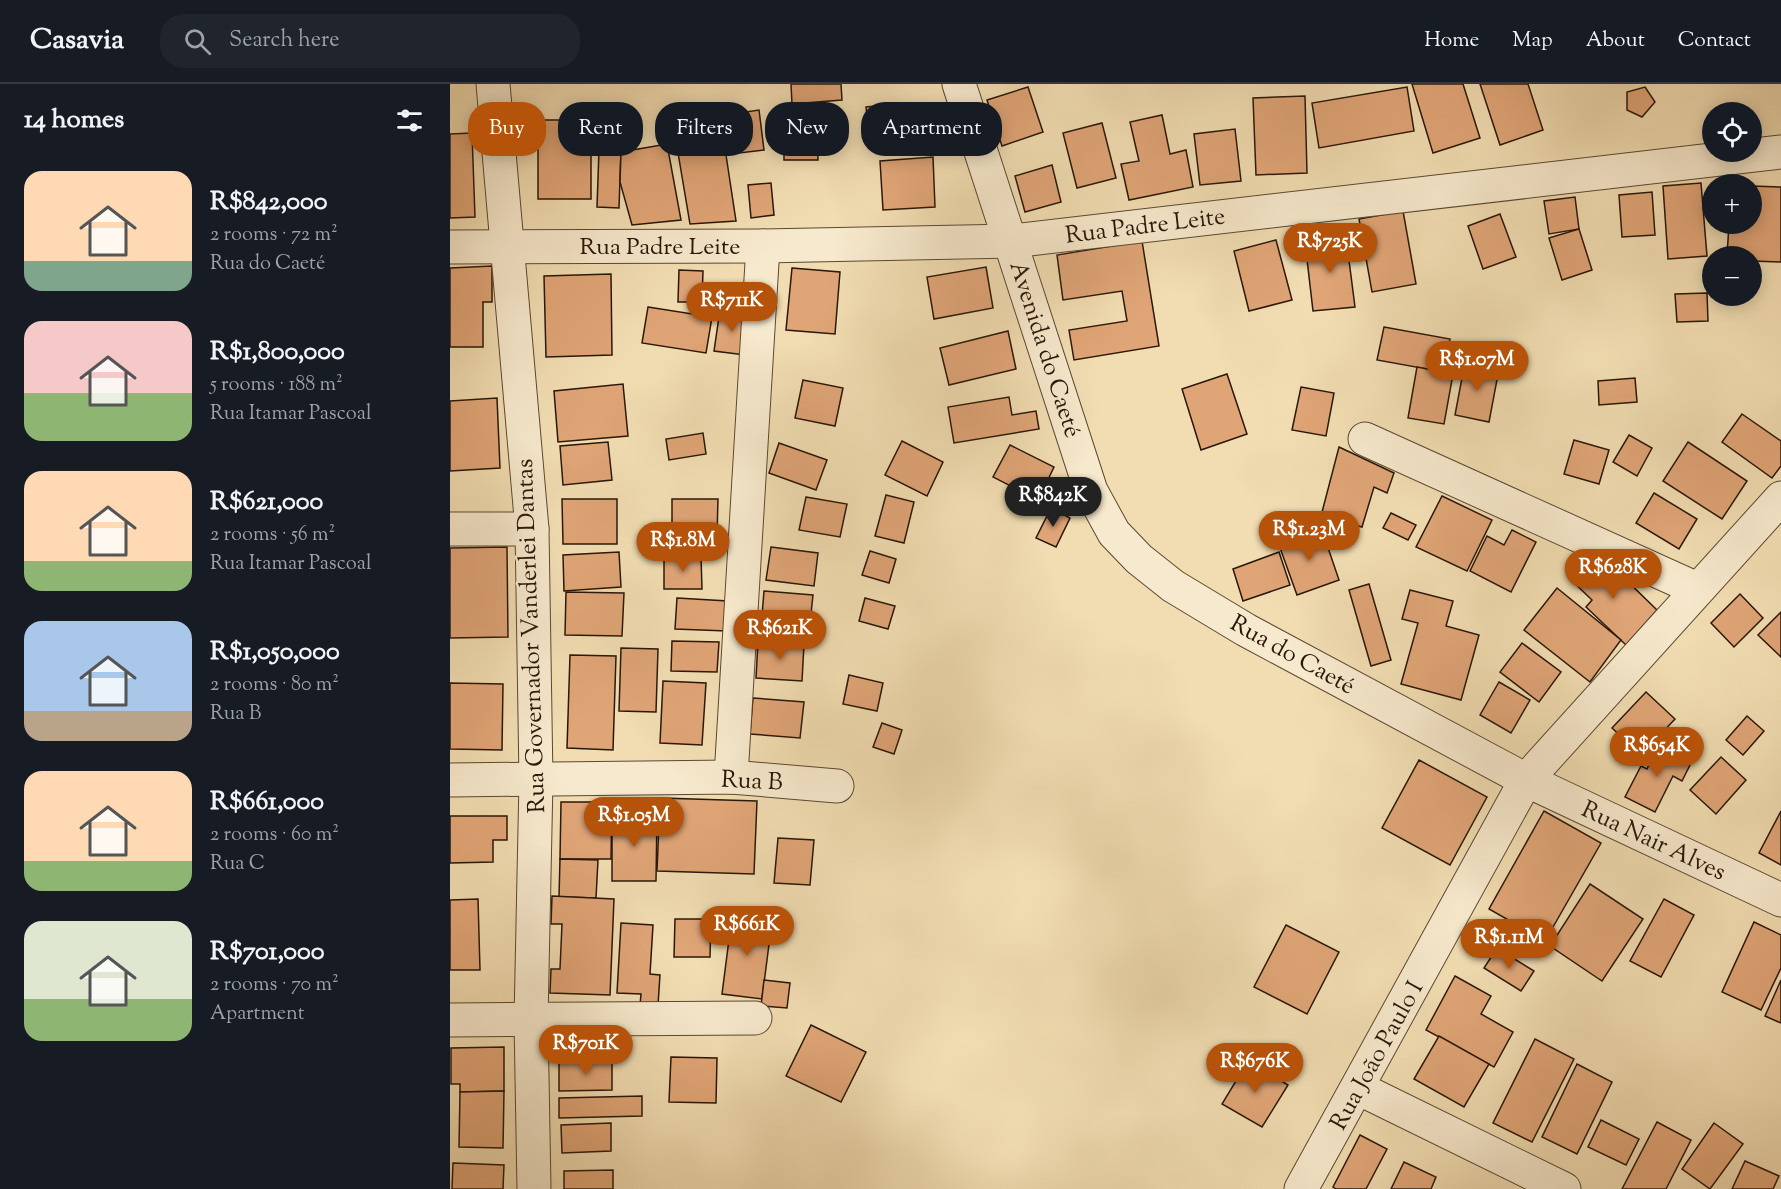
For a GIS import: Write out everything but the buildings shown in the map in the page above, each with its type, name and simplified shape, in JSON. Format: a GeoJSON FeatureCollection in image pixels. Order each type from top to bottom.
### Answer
{"type":"FeatureCollection","features":[{"type":"Feature","properties":{"kind":"street","name":"Rua Governador Vanderlei Dantas"},"geometry":{"type":"LineString","coordinates":[[493,84],[532,529],[536,780],[531,1020],[534,1189]]}},
{"type":"Feature","properties":{"kind":"street","name":"Avenida do Caeté"},"geometry":{"type":"LineString","coordinates":[[959,84],[1012,241],[1091,491]]}},
{"type":"Feature","properties":{"kind":"street","name":"Rua Padre Leite"},"geometry":{"type":"LineString","coordinates":[[450,247],[763,246],[1012,241],[1781,152]]}},
{"type":"Feature","properties":{"kind":"street"},"geometry":{"type":"LineString","coordinates":[[731,777],[763,246]]}},
{"type":"Feature","properties":{"kind":"street"},"geometry":{"type":"LineString","coordinates":[[1365,439],[1697,589]]}},
{"type":"Feature","properties":{"kind":"street","name":"Rua do Caeté"},"geometry":{"type":"LineString","coordinates":[[1091,491],[1114,533],[1139,559],[1173,586],[1245,630],[1526,780]]}},
{"type":"Feature","properties":{"kind":"street","name":"Rua João Paulo I"},"geometry":{"type":"LineString","coordinates":[[1301,1189],[1526,780],[1697,589],[1776,514]]}},
{"type":"Feature","properties":{"kind":"street"},"geometry":{"type":"LineString","coordinates":[[450,529],[532,529]]}},
{"type":"Feature","properties":{"kind":"street","name":"Rua B"},"geometry":{"type":"LineString","coordinates":[[450,780],[731,777],[837,786]]}},
{"type":"Feature","properties":{"kind":"street","name":"Rua Nair Alves"},"geometry":{"type":"LineString","coordinates":[[1526,780],[1781,900]]}},
{"type":"Feature","properties":{"kind":"street"},"geometry":{"type":"LineString","coordinates":[[450,1020],[755,1018]]}},
{"type":"Feature","properties":{"kind":"street"},"geometry":{"type":"LineString","coordinates":[[1358,1088],[1564,1189]]}}]}
